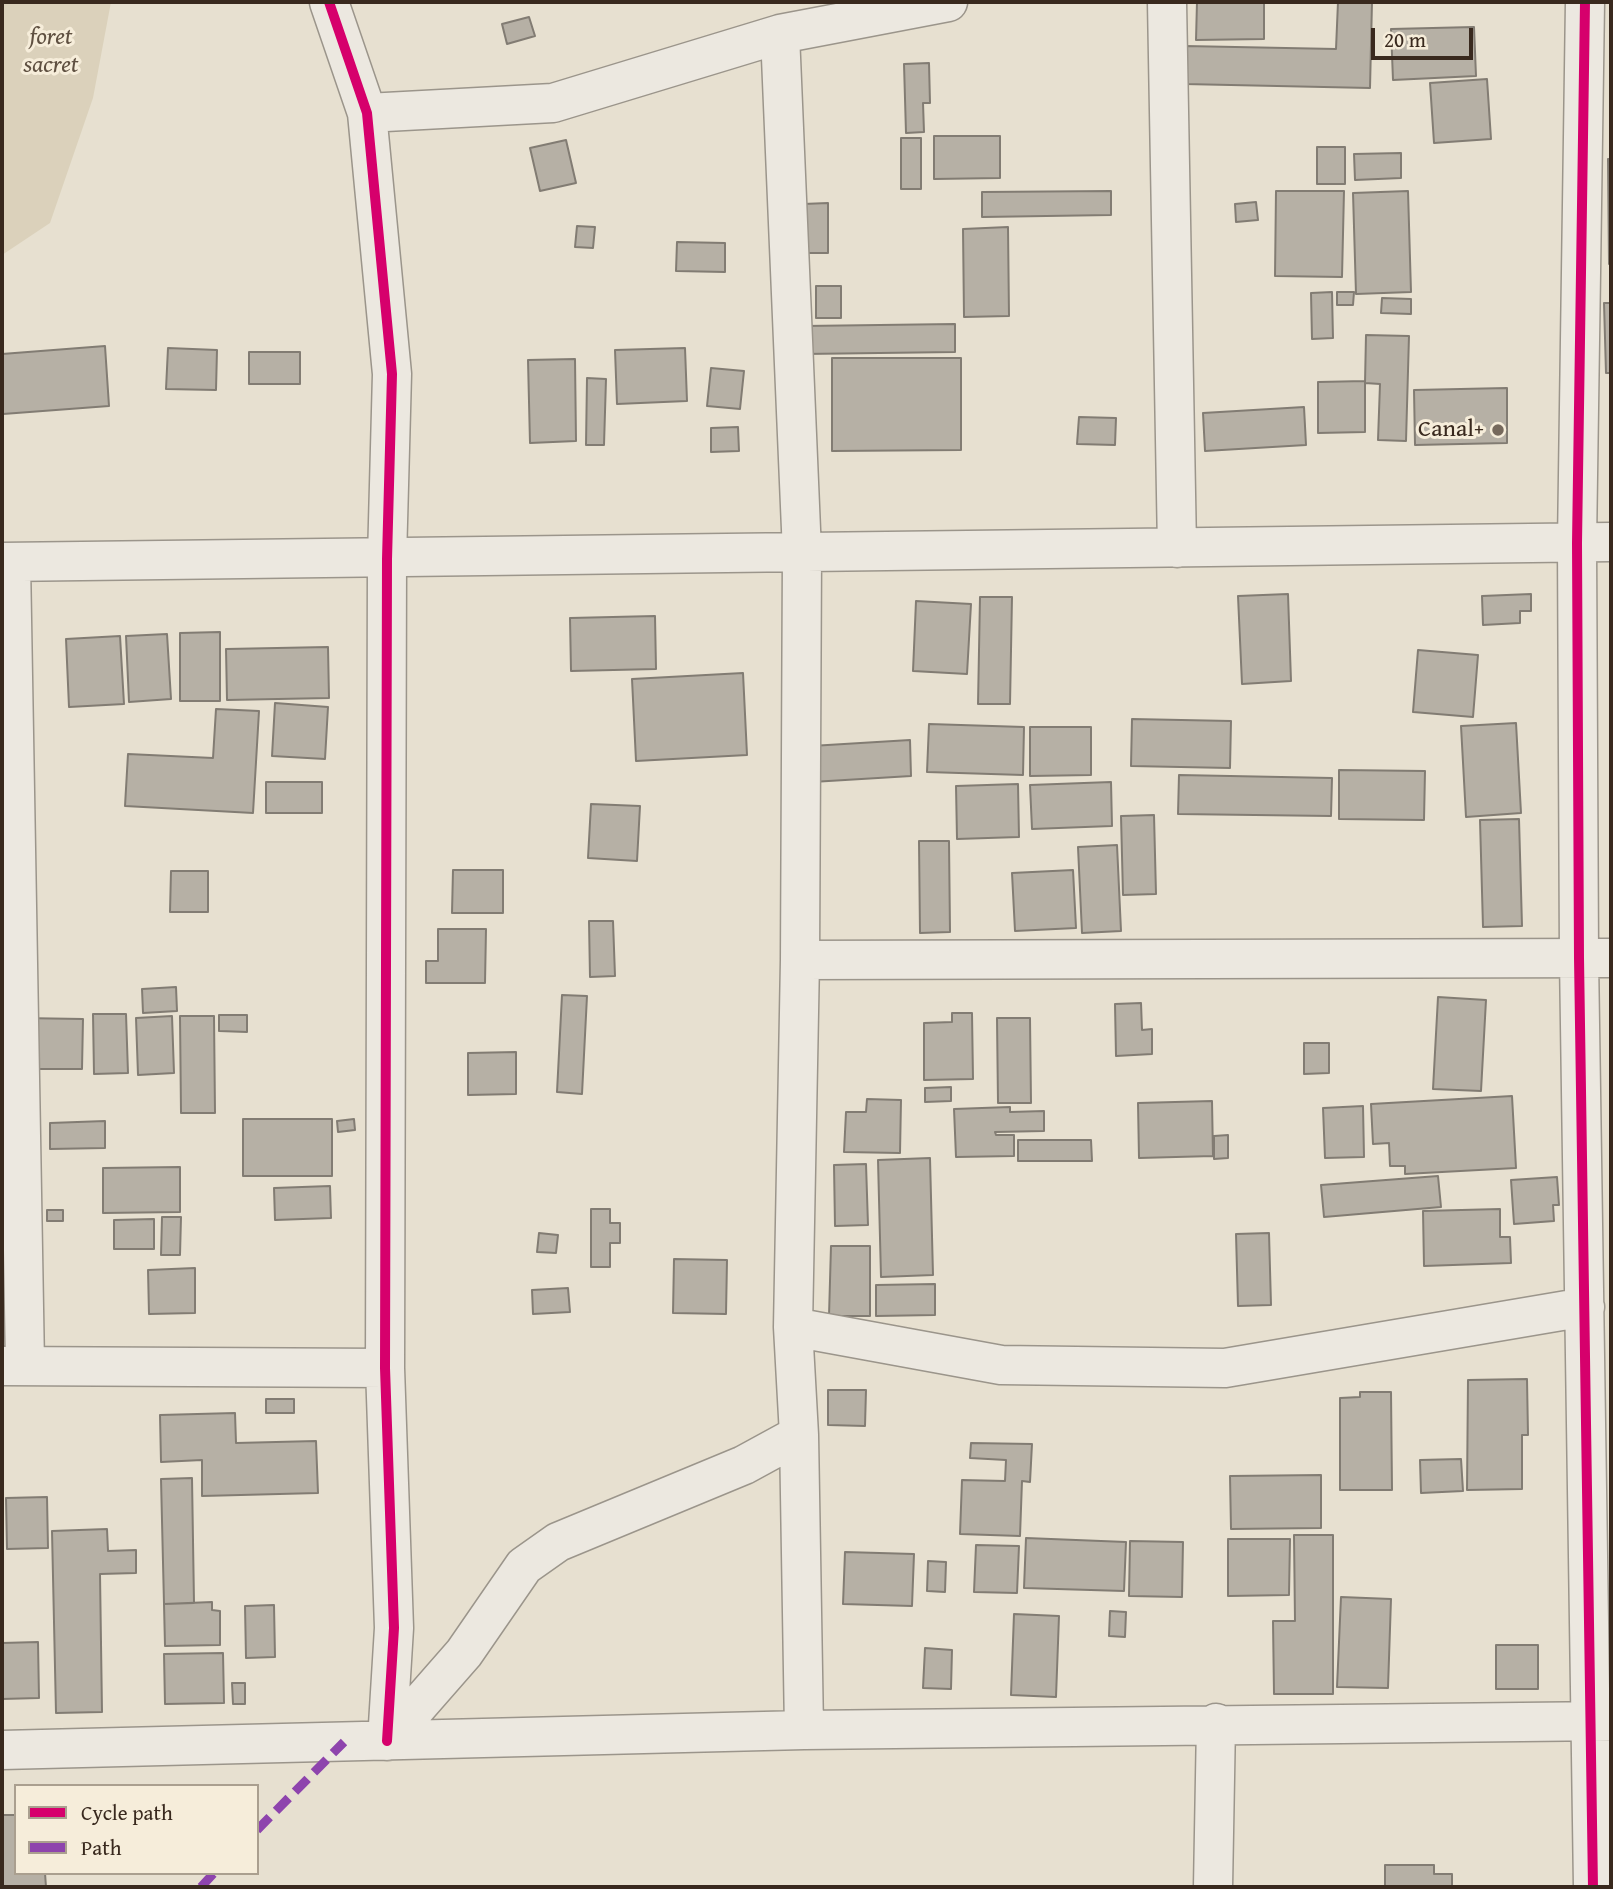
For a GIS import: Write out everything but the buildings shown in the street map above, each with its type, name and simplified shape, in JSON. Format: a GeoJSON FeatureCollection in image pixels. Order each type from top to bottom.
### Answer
{"type":"FeatureCollection","features":[{"type":"Feature","properties":{"kind":"street"},"geometry":{"type":"LineString","coordinates":[[329,2],[367,113],[392,374],[387,559],[385,1368],[394,1628],[387,1741]]}},
{"type":"Feature","properties":{"kind":"street"},"geometry":{"type":"LineString","coordinates":[[367,113],[553,103],[779,34],[948,2]]}},
{"type":"Feature","properties":{"kind":"street"},"geometry":{"type":"LineString","coordinates":[[1167,2],[1177,548]]}},
{"type":"Feature","properties":{"kind":"street"},"geometry":{"type":"LineString","coordinates":[[1585,2],[1594,542],[1595,958],[1585,1307],[1602,1720],[1593,1887]]}},
{"type":"Feature","properties":{"kind":"street"},"geometry":{"type":"LineString","coordinates":[[779,34],[802,553],[800,960],[793,1327],[799,1435],[804,1730]]}},
{"type":"Feature","properties":{"kind":"street"},"geometry":{"type":"LineString","coordinates":[[385,1368],[13,1365],[6,562],[1594,542]]}},
{"type":"Feature","properties":{"kind":"street"},"geometry":{"type":"LineString","coordinates":[[800,960],[1595,958]]}},
{"type":"Feature","properties":{"kind":"street"},"geometry":{"type":"LineString","coordinates":[[793,1327],[1001,1365],[1225,1368],[1585,1307]]}},
{"type":"Feature","properties":{"kind":"street"},"geometry":{"type":"LineString","coordinates":[[387,1741],[464,1653],[524,1566],[558,1542],[744,1465],[799,1435]]}},
{"type":"Feature","properties":{"kind":"street"},"geometry":{"type":"LineString","coordinates":[[2,1750],[804,1730],[1602,1720]]}},
{"type":"Feature","properties":{"kind":"street"},"geometry":{"type":"LineString","coordinates":[[1213,1887],[1216,1723]]}},
{"type":"Feature","properties":{"kind":"green space","name":"foret sacret"},"geometry":{"type":"Polygon","coordinates":[[[2,2],[111,2],[93,98],[50,223],[2,255],[2,2]]]}},
{"type":"Feature","properties":{"kind":"marked path"},"geometry":{"type":"LineString","coordinates":[[259,1828],[344,1742]]}},
{"type":"Feature","properties":{"kind":"marked path"},"geometry":{"type":"LineString","coordinates":[[201,1887],[212,1875]]}},
{"type":"Feature","properties":{"kind":"cycle path"},"geometry":{"type":"LineString","coordinates":[[329,2],[367,113],[392,374],[387,559],[385,1368],[394,1628],[387,1741]]}},
{"type":"Feature","properties":{"kind":"cycle path"},"geometry":{"type":"LineString","coordinates":[[1585,2],[1577,543],[1579,958],[1593,1887]]}},
{"type":"Feature","properties":{"kind":"place","name":"Canal+"},"geometry":{"type":"Point","coordinates":[1498,430]}}]}
